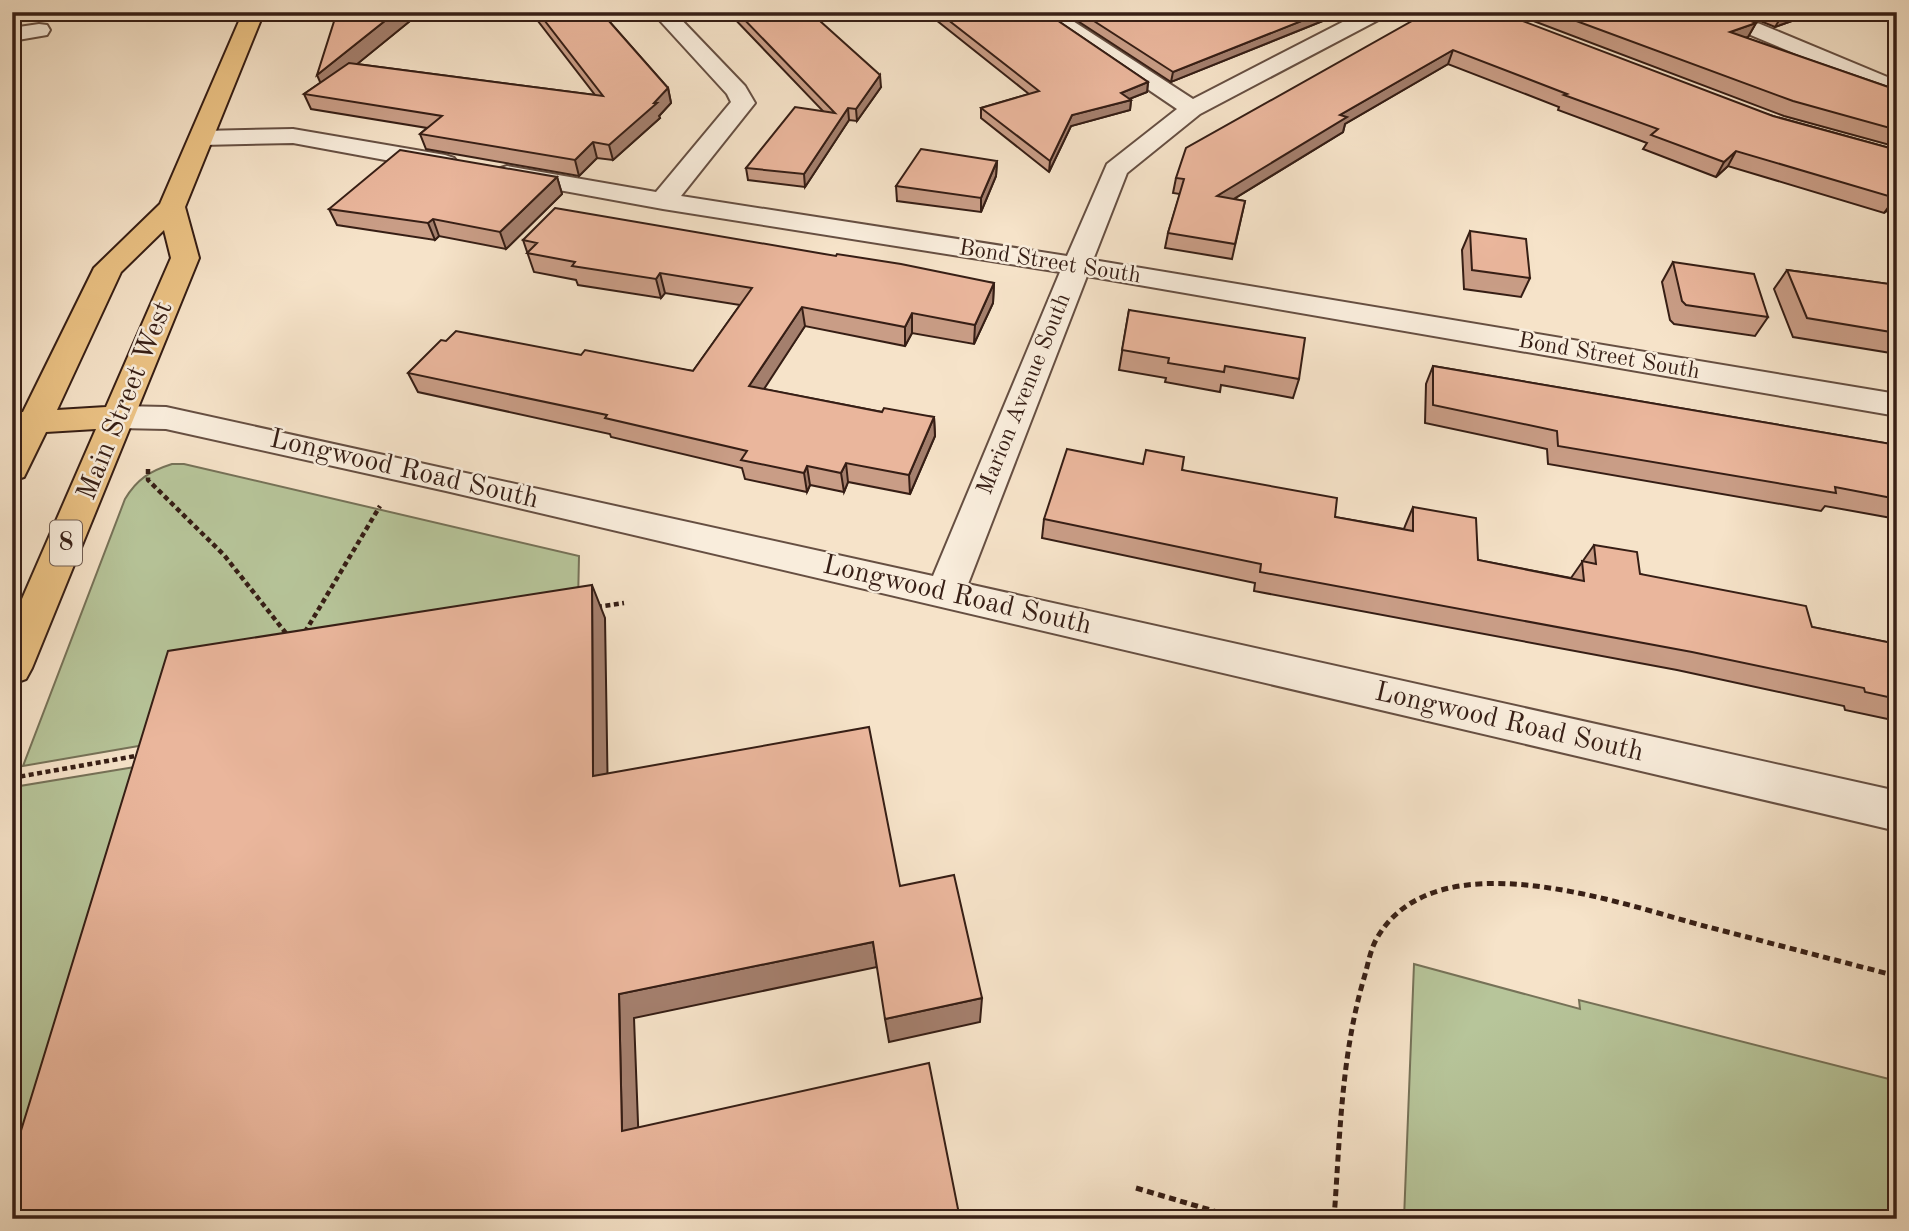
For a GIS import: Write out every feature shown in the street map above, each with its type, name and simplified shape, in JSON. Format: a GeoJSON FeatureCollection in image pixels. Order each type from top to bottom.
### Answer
{"type":"FeatureCollection","features":[{"type":"Feature","properties":{"kind":"main road"},"geometry":{"type":"LineString","coordinates":[[12,469],[24,422],[108,268],[172,207],[254,12]]}},
{"type":"Feature","properties":{"kind":"main road","name":"Main Street West"},"geometry":{"type":"LineString","coordinates":[[12,668],[185,258],[172,207]]}},
{"type":"Feature","properties":{"kind":"main road","name":"Longwood Road South"},"geometry":{"type":"LineString","coordinates":[[24,422],[119,417]]}},
{"type":"Feature","properties":{"kind":"street"},"geometry":{"type":"LineString","coordinates":[[662,12],[737,91],[743,103],[663,201]]}},
{"type":"Feature","properties":{"kind":"street"},"geometry":{"type":"LineString","coordinates":[[1044,12],[1192,109]]}},
{"type":"Feature","properties":{"kind":"street","name":"Marion Avenue South"},"geometry":{"type":"LineString","coordinates":[[945,593],[1075,265],[1116,169],[1192,109],[1379,12]]}},
{"type":"Feature","properties":{"kind":"street"},"geometry":{"type":"LineString","coordinates":[[1712,12],[1897,89]]}},
{"type":"Feature","properties":{"kind":"street"},"geometry":{"type":"LineString","coordinates":[[12,35],[39,30]]}},
{"type":"Feature","properties":{"kind":"street","name":"Bond Street South"},"geometry":{"type":"LineString","coordinates":[[201,138],[293,136],[663,201],[1075,265],[1897,405]]}},
{"type":"Feature","properties":{"kind":"street","name":"Longwood Road South"},"geometry":{"type":"LineString","coordinates":[[119,417],[166,418],[1897,811]]}},
{"type":"Feature","properties":{"kind":"path"},"geometry":{"type":"LineString","coordinates":[[148,469],[148,480],[224,555],[296,647]]}},
{"type":"Feature","properties":{"kind":"path"},"geometry":{"type":"LineString","coordinates":[[303,635],[380,506]]}},
{"type":"Feature","properties":{"kind":"path"},"geometry":{"type":"LineString","coordinates":[[596,607],[624,603]]}},
{"type":"Feature","properties":{"kind":"path"},"geometry":{"type":"LineString","coordinates":[[12,778],[144,754]]}},
{"type":"Feature","properties":{"kind":"path"},"geometry":{"type":"LineString","coordinates":[[1335,1219],[1349,1038],[1359,991],[1376,940],[1401,909],[1423,898],[1449,888],[1470,885],[1534,887],[1603,900],[1897,976]]}},
{"type":"Feature","properties":{"kind":"path"},"geometry":{"type":"LineString","coordinates":[[1136,1188],[1241,1219]]}},
{"type":"Feature","properties":{"kind":"green space"},"geometry":{"type":"Polygon","coordinates":[[[172,464],[184,464],[579,556],[578,603],[150,744],[23,766],[125,499],[145,477],[172,464]]]}},
{"type":"Feature","properties":{"kind":"green space"},"geometry":{"type":"Polygon","coordinates":[[[171,761],[12,1174],[12,791],[14,787],[171,761]]]}},
{"type":"Feature","properties":{"kind":"green space"},"geometry":{"type":"Polygon","coordinates":[[[1414,964],[1580,1009],[1579,1000],[1897,1081],[1897,1219],[1404,1219],[1414,964]]]}},
{"type":"Feature","properties":{"kind":"building"},"geometry":{"type":"Polygon","coordinates":[[[337,12],[396,12],[317,75],[337,12]]]}},
{"type":"Feature","properties":{"kind":"building"},"geometry":{"type":"Polygon","coordinates":[[[538,12],[601,12],[668,88],[654,103],[657,103],[609,145],[593,142],[575,160],[420,134],[442,116],[304,94],[349,63],[603,96],[538,12]]]}},
{"type":"Feature","properties":{"kind":"building"},"geometry":{"type":"Polygon","coordinates":[[[737,12],[810,12],[880,75],[856,109],[848,108],[804,174],[746,168],[795,107],[835,113],[737,12]]]}},
{"type":"Feature","properties":{"kind":"building"},"geometry":{"type":"Polygon","coordinates":[[[938,12],[1045,12],[1148,82],[1121,93],[1131,100],[1072,115],[1050,161],[981,108],[1039,91],[938,12]]]}},
{"type":"Feature","properties":{"kind":"building"},"geometry":{"type":"Polygon","coordinates":[[[1080,12],[1324,12],[1173,72],[1080,12]]]}},
{"type":"Feature","properties":{"kind":"building"},"geometry":{"type":"Polygon","coordinates":[[[1428,12],[1499,12],[1773,116],[1897,150],[1897,197],[1736,151],[1724,162],[1651,135],[1658,129],[1453,50],[1340,115],[1347,117],[1217,196],[1245,201],[1235,244],[1168,233],[1184,179],[1176,178],[1186,148],[1428,12]]]}},
{"type":"Feature","properties":{"kind":"building"},"geometry":{"type":"Polygon","coordinates":[[[1552,12],[1729,12],[1756,23],[1730,32],[1897,90],[1897,130],[1793,101],[1552,12]]]}},
{"type":"Feature","properties":{"kind":"building"},"geometry":{"type":"Polygon","coordinates":[[[921,149],[997,161],[981,198],[896,186],[921,149]]]}},
{"type":"Feature","properties":{"kind":"building"},"geometry":{"type":"Polygon","coordinates":[[[400,150],[557,177],[500,232],[433,219],[428,223],[329,209],[400,150]]]}},
{"type":"Feature","properties":{"kind":"building"},"geometry":{"type":"Polygon","coordinates":[[[555,208],[836,256],[837,254],[901,264],[994,283],[975,325],[912,313],[905,327],[802,307],[749,386],[882,412],[884,408],[934,417],[909,475],[846,463],[841,473],[807,466],[804,473],[741,460],[747,451],[605,418],[607,415],[408,373],[441,340],[446,341],[456,331],[581,355],[585,350],[693,371],[752,288],[660,273],[656,279],[572,266],[575,262],[527,253],[537,243],[523,240],[555,208]]]}},
{"type":"Feature","properties":{"kind":"building"},"geometry":{"type":"Polygon","coordinates":[[[1470,231],[1526,239],[1530,278],[1472,270],[1470,231]]]}},
{"type":"Feature","properties":{"kind":"building"},"geometry":{"type":"Polygon","coordinates":[[[1673,262],[1754,274],[1768,317],[1686,305],[1682,301],[1673,262]]]}},
{"type":"Feature","properties":{"kind":"building"},"geometry":{"type":"Polygon","coordinates":[[[1787,270],[1897,285],[1897,333],[1807,318],[1787,270]]]}},
{"type":"Feature","properties":{"kind":"building"},"geometry":{"type":"Polygon","coordinates":[[[1129,310],[1305,338],[1299,379],[1225,366],[1224,372],[1168,363],[1169,358],[1122,350],[1129,310]]]}},
{"type":"Feature","properties":{"kind":"building"},"geometry":{"type":"Polygon","coordinates":[[[1433,366],[1897,445],[1897,499],[1835,487],[1836,493],[1558,446],[1557,431],[1433,405],[1433,366]]]}},
{"type":"Feature","properties":{"kind":"building"},"geometry":{"type":"Polygon","coordinates":[[[1067,449],[1143,464],[1146,450],[1184,457],[1182,470],[1337,498],[1335,517],[1413,531],[1413,507],[1476,518],[1478,560],[1584,581],[1582,561],[1596,564],[1594,545],[1637,552],[1640,574],[1806,606],[1812,627],[1897,644],[1897,699],[1865,692],[1864,688],[1692,652],[1260,572],[1261,564],[1044,519],[1067,449]]]}},
{"type":"Feature","properties":{"kind":"building"},"geometry":{"type":"Polygon","coordinates":[[[592,585],[593,776],[869,727],[900,886],[954,875],[982,998],[885,1019],[873,942],[619,994],[622,1131],[929,1063],[960,1219],[12,1219],[12,1160],[168,651],[592,585]]]}}]}
